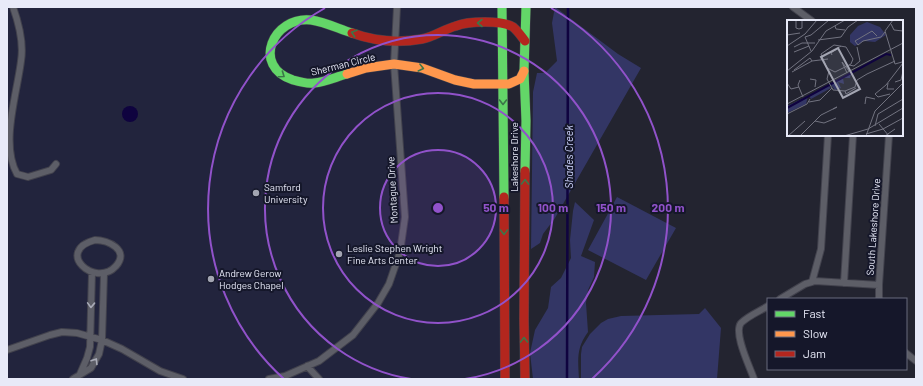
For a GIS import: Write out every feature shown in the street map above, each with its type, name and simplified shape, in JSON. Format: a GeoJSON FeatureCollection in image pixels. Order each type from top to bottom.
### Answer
{"type":"FeatureCollection","features":[{"type":"Feature","properties":{"kind":"main road","name":"Lakeshore Drive"},"geometry":{"type":"LineString","coordinates":[[502,7],[505,379]]}},
{"type":"Feature","properties":{"kind":"main road","name":"Lakeshore Drive"},"geometry":{"type":"LineString","coordinates":[[525,379],[524,320],[526,121],[524,71],[526,7]]}},
{"type":"Feature","properties":{"kind":"main road","name":"Sherman Circle"},"geometry":{"type":"LineString","coordinates":[[524,71],[520,78],[514,82],[503,85],[464,82],[444,77],[433,71],[422,68],[394,64],[366,68],[315,84],[303,83],[289,79],[278,73],[270,58],[270,49],[277,33],[282,28],[288,25],[310,20],[373,39],[394,40],[414,40],[427,37],[459,24],[470,22],[502,24],[510,25],[525,41]]}},
{"type":"Feature","properties":{"kind":"street"},"geometry":{"type":"LineString","coordinates":[[13,7],[20,28],[22,50],[12,103],[8,138],[11,165],[17,174],[28,178],[51,170],[56,164]]}},
{"type":"Feature","properties":{"kind":"street","name":"Montague Drive"},"geometry":{"type":"LineString","coordinates":[[269,379],[286,377],[319,361],[353,335],[378,304],[389,284],[400,252],[405,217],[394,64],[394,40],[397,7]]}},
{"type":"Feature","properties":{"kind":"street"},"geometry":{"type":"LineString","coordinates":[[793,7],[811,20]]}},
{"type":"Feature","properties":{"kind":"street"},"geometry":{"type":"LineString","coordinates":[[812,282],[821,249],[828,136]]}},
{"type":"Feature","properties":{"kind":"street"},"geometry":{"type":"LineString","coordinates":[[844,283],[853,136]]}},
{"type":"Feature","properties":{"kind":"street","name":"South Lakeshore Drive"},"geometry":{"type":"LineString","coordinates":[[782,298],[805,284],[815,281],[879,285],[889,136]]}},
{"type":"Feature","properties":{"kind":"street"},"geometry":{"type":"LineString","coordinates":[[95,240],[108,242],[119,251],[120,255],[117,264],[110,271],[104,273],[92,272],[81,266],[79,263],[78,255],[81,246],[95,240]]}},
{"type":"Feature","properties":{"kind":"street"},"geometry":{"type":"LineString","coordinates":[[80,374],[87,358],[90,337],[92,272]]}},
{"type":"Feature","properties":{"kind":"street"},"geometry":{"type":"LineString","coordinates":[[73,379],[91,368],[99,354],[102,340],[104,273]]}},
{"type":"Feature","properties":{"kind":"street"},"geometry":{"type":"LineString","coordinates":[[879,285],[879,298]]}},
{"type":"Feature","properties":{"kind":"street"},"geometry":{"type":"LineString","coordinates":[[754,379],[738,335],[739,326],[742,321],[767,307]]}},
{"type":"Feature","properties":{"kind":"street"},"geometry":{"type":"LineString","coordinates":[[7,350],[62,332],[77,333],[102,340],[122,349],[160,371],[183,379]]}},
{"type":"Feature","properties":{"kind":"street"},"geometry":{"type":"LineString","coordinates":[[907,354],[916,361]]}},
{"type":"Feature","properties":{"kind":"street"},"geometry":{"type":"LineString","coordinates":[[307,366],[319,379]]}},
{"type":"Feature","properties":{"kind":"shaded area","name":"Samford University"},"geometry":{"type":"Polygon","coordinates":[[[7,7],[504,7],[508,379],[7,379],[7,7]]]}},
{"type":"Feature","properties":{"kind":"shaded area"},"geometry":{"type":"Polygon","coordinates":[[[555,7],[618,54],[641,68],[555,218],[543,234],[540,243],[531,249],[533,92],[537,73],[545,73],[557,61],[552,23],[555,7]]]}},
{"type":"Feature","properties":{"kind":"shaded area"},"geometry":{"type":"Polygon","coordinates":[[[130,106],[137,111],[138,114],[133,121],[130,122],[123,117],[122,114],[127,107],[130,106]]]}},
{"type":"Feature","properties":{"kind":"shaded area"},"geometry":{"type":"Polygon","coordinates":[[[617,197],[676,228],[646,280],[588,250],[617,197]]]}},
{"type":"Feature","properties":{"kind":"shaded area"},"geometry":{"type":"Polygon","coordinates":[[[575,202],[594,220],[581,256],[595,262],[594,277],[588,290],[586,303],[588,332],[581,343],[579,354],[579,379],[533,379],[530,353],[535,330],[548,308],[551,287],[561,278],[571,258],[570,240],[575,202]]]}},
{"type":"Feature","properties":{"kind":"shaded area"},"geometry":{"type":"Polygon","coordinates":[[[705,308],[721,328],[717,379],[581,379],[582,347],[590,334],[601,323],[608,319],[621,316],[699,314],[705,308]]]}},
{"type":"Feature","properties":{"kind":"waterway","name":"Shades Creek"},"geometry":{"type":"LineString","coordinates":[[567,379],[568,7]]}},
{"type":"Feature","properties":{"kind":"traffic: fast"},"geometry":{"type":"LineString","coordinates":[[502,7],[504,197]]}},
{"type":"Feature","properties":{"kind":"traffic: fast"},"geometry":{"type":"LineString","coordinates":[[525,171],[526,121],[524,71],[526,7]]}},
{"type":"Feature","properties":{"kind":"traffic: fast"},"geometry":{"type":"LineString","coordinates":[[347,74],[326,81],[314,83],[296,81],[280,73],[273,64],[270,54],[272,43],[278,34],[286,26],[298,21],[316,21],[352,33]]}},
{"type":"Feature","properties":{"kind":"traffic: slow"},"geometry":{"type":"LineString","coordinates":[[347,74],[366,68],[394,64],[422,68],[455,80],[474,84],[509,84],[520,79],[524,71]]}},
{"type":"Feature","properties":{"kind":"traffic: jam"},"geometry":{"type":"LineString","coordinates":[[352,33],[378,39],[396,41],[413,40],[426,38],[461,24],[493,22],[513,27],[525,41]]}},
{"type":"Feature","properties":{"kind":"traffic: jam"},"geometry":{"type":"LineString","coordinates":[[525,171],[525,379]]}},
{"type":"Feature","properties":{"kind":"traffic: jam"},"geometry":{"type":"LineString","coordinates":[[504,197],[505,379]]}},
{"type":"Feature","properties":{"kind":"place","name":"Samford University"},"geometry":{"type":"Point","coordinates":[256,193]}},
{"type":"Feature","properties":{"kind":"place","name":"Leslie Stephen Wright Fine Arts Center"},"geometry":{"type":"Point","coordinates":[339,254]}},
{"type":"Feature","properties":{"kind":"place","name":"Andrew Gerow Hodges Chapel"},"geometry":{"type":"Point","coordinates":[211,279]}}]}
